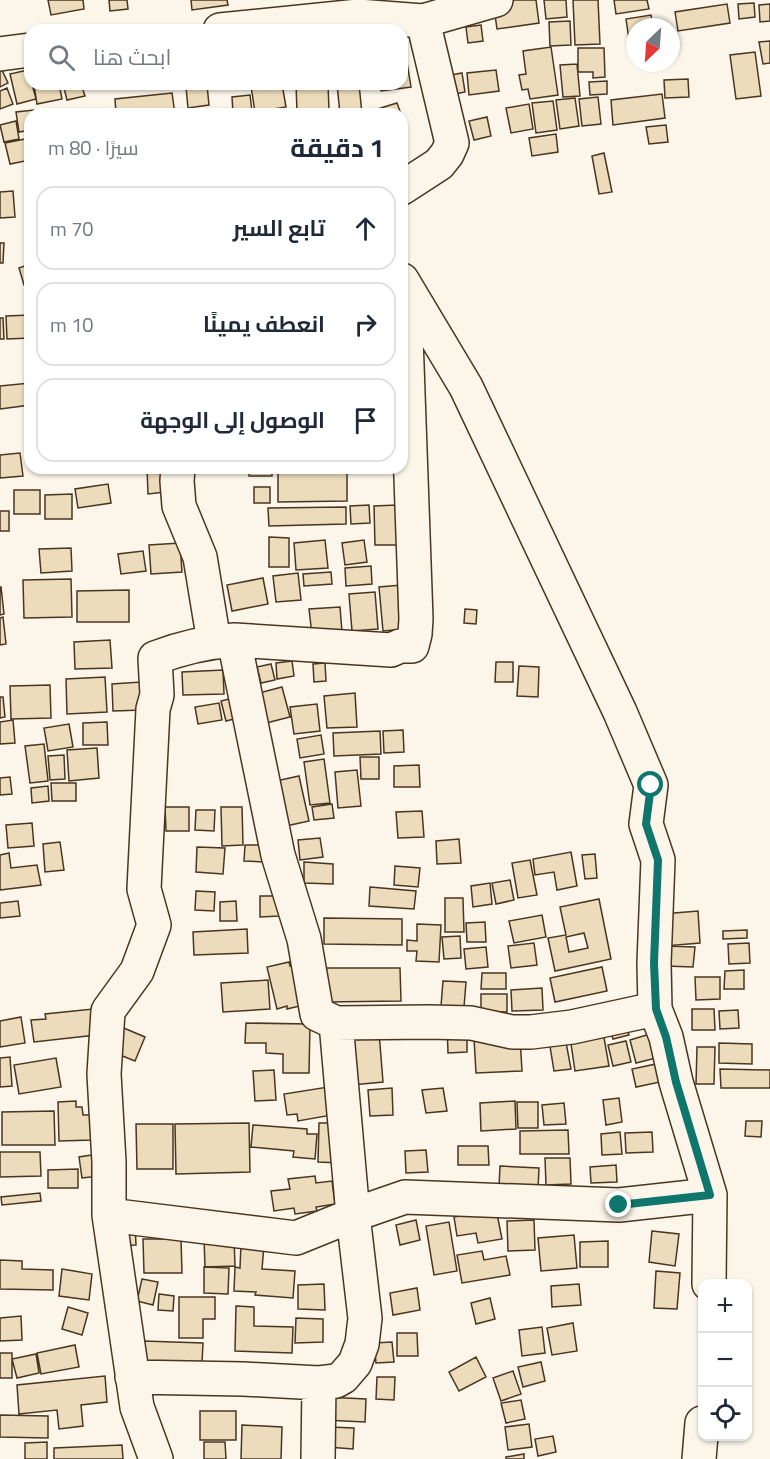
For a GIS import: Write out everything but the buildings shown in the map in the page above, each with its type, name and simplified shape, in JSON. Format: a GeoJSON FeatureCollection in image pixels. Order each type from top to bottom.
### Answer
{"type":"FeatureCollection","features":[{"type":"Feature","properties":{"kind":"street"},"geometry":{"type":"LineString","coordinates":[[423,21],[449,0]]}},
{"type":"Feature","properties":{"kind":"street"},"geometry":{"type":"LineString","coordinates":[[279,24],[358,16],[423,21],[496,0]]}},
{"type":"Feature","properties":{"kind":"street"},"geometry":{"type":"LineString","coordinates":[[408,184],[439,164],[452,143],[423,21]]}},
{"type":"Feature","properties":{"kind":"street"},"geometry":{"type":"LineString","coordinates":[[408,290],[466,387],[620,712],[651,785],[646,824],[658,860],[654,963],[656,1009],[710,1195],[709,1279]]}},
{"type":"Feature","properties":{"kind":"street"},"geometry":{"type":"LineString","coordinates":[[156,1459],[137,1407],[109,1215],[109,1162],[104,1074],[108,1011],[137,970],[154,925],[144,889],[153,709],[157,695],[155,658],[177,650],[224,641],[391,650],[400,646],[412,646],[416,619],[408,441]]}},
{"type":"Feature","properties":{"kind":"street"},"geometry":{"type":"LineString","coordinates":[[178,474],[179,506],[200,557],[224,641],[278,855],[304,939],[317,1014],[336,1023],[471,1023],[512,1032],[531,1032],[572,1027],[656,1009]]}},
{"type":"Feature","properties":{"kind":"street"},"geometry":{"type":"LineString","coordinates":[[132,1377],[243,1378],[319,1383],[336,1381],[343,1377],[355,1363],[362,1344],[365,1318],[353,1215],[336,1023]]}},
{"type":"Feature","properties":{"kind":"street"},"geometry":{"type":"LineString","coordinates":[[109,1215],[296,1238],[405,1197],[619,1205],[710,1195]]}},
{"type":"Feature","properties":{"kind":"street"},"geometry":{"type":"LineString","coordinates":[[318,1459],[319,1383]]}},
{"type":"Feature","properties":{"kind":"street"},"geometry":{"type":"LineString","coordinates":[[699,1459],[701,1441]]}},
{"type":"Feature","properties":{"kind":"route"},"geometry":{"type":"LineString","coordinates":[[619,1205],[710,1195],[656,1009],[654,963],[658,860],[646,824],[651,785]]}}]}
